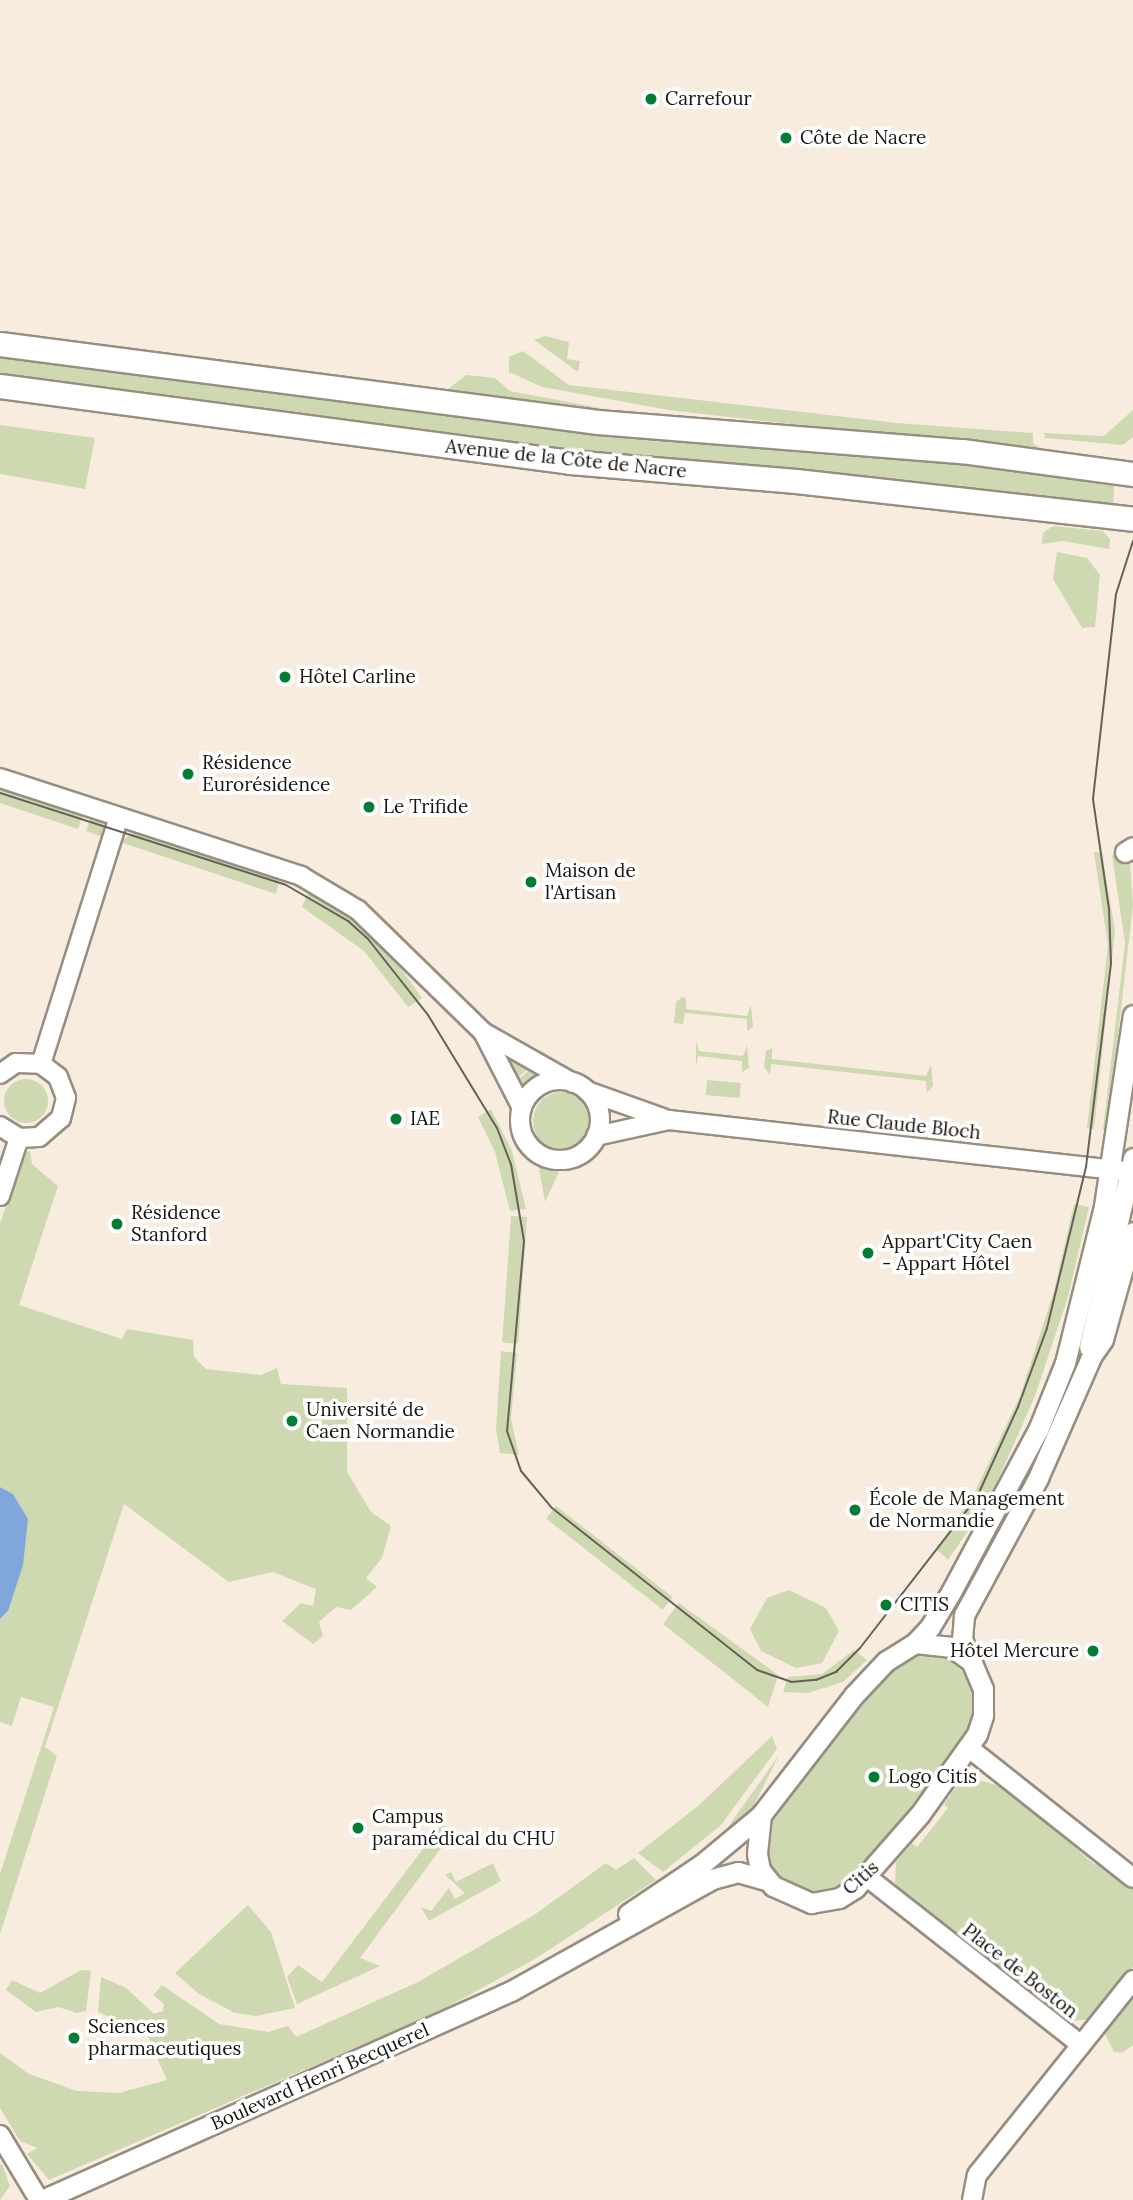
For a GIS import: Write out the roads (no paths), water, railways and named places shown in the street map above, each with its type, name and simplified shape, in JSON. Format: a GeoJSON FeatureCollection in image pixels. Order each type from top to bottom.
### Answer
{"type":"FeatureCollection","features":[{"type":"Feature","properties":{"kind":"main road","name":"Avenue de la Côte de Nacre"},"geometry":{"type":"LineString","coordinates":[[0,344],[598,422],[962,452],[1133,474]]}},
{"type":"Feature","properties":{"kind":"main road"},"geometry":{"type":"LineString","coordinates":[[0,354],[43,351]]}},
{"type":"Feature","properties":{"kind":"main road","name":"Avenue de la Côte de Nacre"},"geometry":{"type":"LineString","coordinates":[[0,386],[570,462],[808,483],[1133,519]]}},
{"type":"Feature","properties":{"kind":"main road"},"geometry":{"type":"LineString","coordinates":[[766,1880],[755,1838],[761,1815],[848,1703],[896,1653],[915,1643],[951,1592],[1050,1403],[1086,1283],[1111,1170],[1133,1015]]}},
{"type":"Feature","properties":{"kind":"main road"},"geometry":{"type":"LineString","coordinates":[[1091,1355],[1088,1346],[1132,1167]]}},
{"type":"Feature","properties":{"kind":"main road"},"geometry":{"type":"LineString","coordinates":[[970,1660],[962,1639],[968,1605],[1038,1478],[1091,1355],[1103,1339],[1133,1232]]}},
{"type":"Feature","properties":{"kind":"main road"},"geometry":{"type":"LineString","coordinates":[[915,1643],[952,1647],[970,1660]]}},
{"type":"Feature","properties":{"kind":"main road","name":"Citis"},"geometry":{"type":"LineString","coordinates":[[766,1880],[781,1894],[811,1903],[839,1898],[867,1877],[969,1748],[983,1717],[984,1702],[970,1660]]}},
{"type":"Feature","properties":{"kind":"main road","name":"Boulevard Henri Becquerel"},"geometry":{"type":"LineString","coordinates":[[593,1944],[761,1815]]}},
{"type":"Feature","properties":{"kind":"main road","name":"Boulevard Henri Becquerel"},"geometry":{"type":"LineString","coordinates":[[41,2200],[470,2010],[719,1875],[738,1872],[766,1880]]}},
{"type":"Feature","properties":{"kind":"street","name":"Rue Claude Bloch"},"geometry":{"type":"LineString","coordinates":[[0,778],[292,872],[358,910],[483,1032],[580,1087],[669,1120],[1111,1170],[1132,1167]]}},
{"type":"Feature","properties":{"kind":"street"},"geometry":{"type":"LineString","coordinates":[[41,1064],[119,817]]}},
{"type":"Feature","properties":{"kind":"street","name":"Rue Claude Bloch"},"geometry":{"type":"LineString","coordinates":[[483,1032],[522,1108]]}},
{"type":"Feature","properties":{"kind":"street"},"geometry":{"type":"LineString","coordinates":[[0,1074],[16,1063],[41,1064],[64,1087],[65,1110],[48,1132],[19,1138],[0,1126]]}},
{"type":"Feature","properties":{"kind":"street"},"geometry":{"type":"LineString","coordinates":[[540,1085],[580,1087],[597,1106],[596,1136],[580,1155],[549,1159],[530,1147],[521,1129],[522,1108],[540,1085]]}},
{"type":"Feature","properties":{"kind":"street","name":"Rue Claude Bloch"},"geometry":{"type":"LineString","coordinates":[[596,1136],[669,1120]]}},
{"type":"Feature","properties":{"kind":"street"},"geometry":{"type":"LineString","coordinates":[[0,1196],[19,1138]]}},
{"type":"Feature","properties":{"kind":"street"},"geometry":{"type":"LineString","coordinates":[[969,1748],[1133,1878]]}},
{"type":"Feature","properties":{"kind":"street","name":"Place de Boston"},"geometry":{"type":"LineString","coordinates":[[867,1877],[1081,2045],[1133,1980]]}},
{"type":"Feature","properties":{"kind":"street"},"geometry":{"type":"LineString","coordinates":[[972,2200],[977,2175],[1081,2045]]}},
{"type":"Feature","properties":{"kind":"street"},"geometry":{"type":"LineString","coordinates":[[0,2135],[41,2200]]}},
{"type":"Feature","properties":{"kind":"water"},"geometry":{"type":"Polygon","coordinates":[[[0,1487],[13,1494],[28,1519],[23,1565],[8,1611],[0,1619],[0,1487]]]}},
{"type":"Feature","properties":{"kind":"tram line"},"geometry":{"type":"LineString","coordinates":[[0,793],[286,885],[348,921],[368,939],[428,1015],[497,1128],[511,1164],[524,1241],[507,1431],[521,1471],[552,1508],[757,1670],[791,1682],[816,1680],[836,1672],[860,1648],[977,1497],[1018,1407],[1047,1328],[1086,1167],[1111,963],[1109,909],[1093,799],[1116,594],[1133,541]]}},
{"type":"Feature","properties":{"kind":"place","name":"Carrefour"},"geometry":{"type":"Point","coordinates":[651,99]}},
{"type":"Feature","properties":{"kind":"place","name":"Côte de Nacre"},"geometry":{"type":"Point","coordinates":[786,138]}},
{"type":"Feature","properties":{"kind":"place","name":"Hôtel Carline"},"geometry":{"type":"Point","coordinates":[285,677]}},
{"type":"Feature","properties":{"kind":"place","name":"Résidence Eurorésidence"},"geometry":{"type":"Point","coordinates":[188,774]}},
{"type":"Feature","properties":{"kind":"place","name":"Le Trifide"},"geometry":{"type":"Point","coordinates":[369,807]}},
{"type":"Feature","properties":{"kind":"place","name":"Maison de l'Artisan"},"geometry":{"type":"Point","coordinates":[531,882]}},
{"type":"Feature","properties":{"kind":"place","name":"IAE"},"geometry":{"type":"Point","coordinates":[396,1119]}},
{"type":"Feature","properties":{"kind":"place","name":"Résidence Stanford"},"geometry":{"type":"Point","coordinates":[117,1224]}},
{"type":"Feature","properties":{"kind":"place","name":"Appart'City Caen - Appart Hôtel"},"geometry":{"type":"Point","coordinates":[868,1253]}},
{"type":"Feature","properties":{"kind":"place","name":"Université de Caen Normandie"},"geometry":{"type":"Point","coordinates":[292,1421]}},
{"type":"Feature","properties":{"kind":"place","name":"École de Management de Normandie"},"geometry":{"type":"Point","coordinates":[855,1510]}},
{"type":"Feature","properties":{"kind":"place","name":"CITIS"},"geometry":{"type":"Point","coordinates":[886,1605]}},
{"type":"Feature","properties":{"kind":"place","name":"Hôtel Mercure"},"geometry":{"type":"Point","coordinates":[1093,1651]}},
{"type":"Feature","properties":{"kind":"place","name":"Logo Citis"},"geometry":{"type":"Point","coordinates":[874,1777]}},
{"type":"Feature","properties":{"kind":"place","name":"Campus paramédical du CHU"},"geometry":{"type":"Point","coordinates":[358,1828]}},
{"type":"Feature","properties":{"kind":"place","name":"Sciences pharmaceutiques"},"geometry":{"type":"Point","coordinates":[74,2038]}}]}
